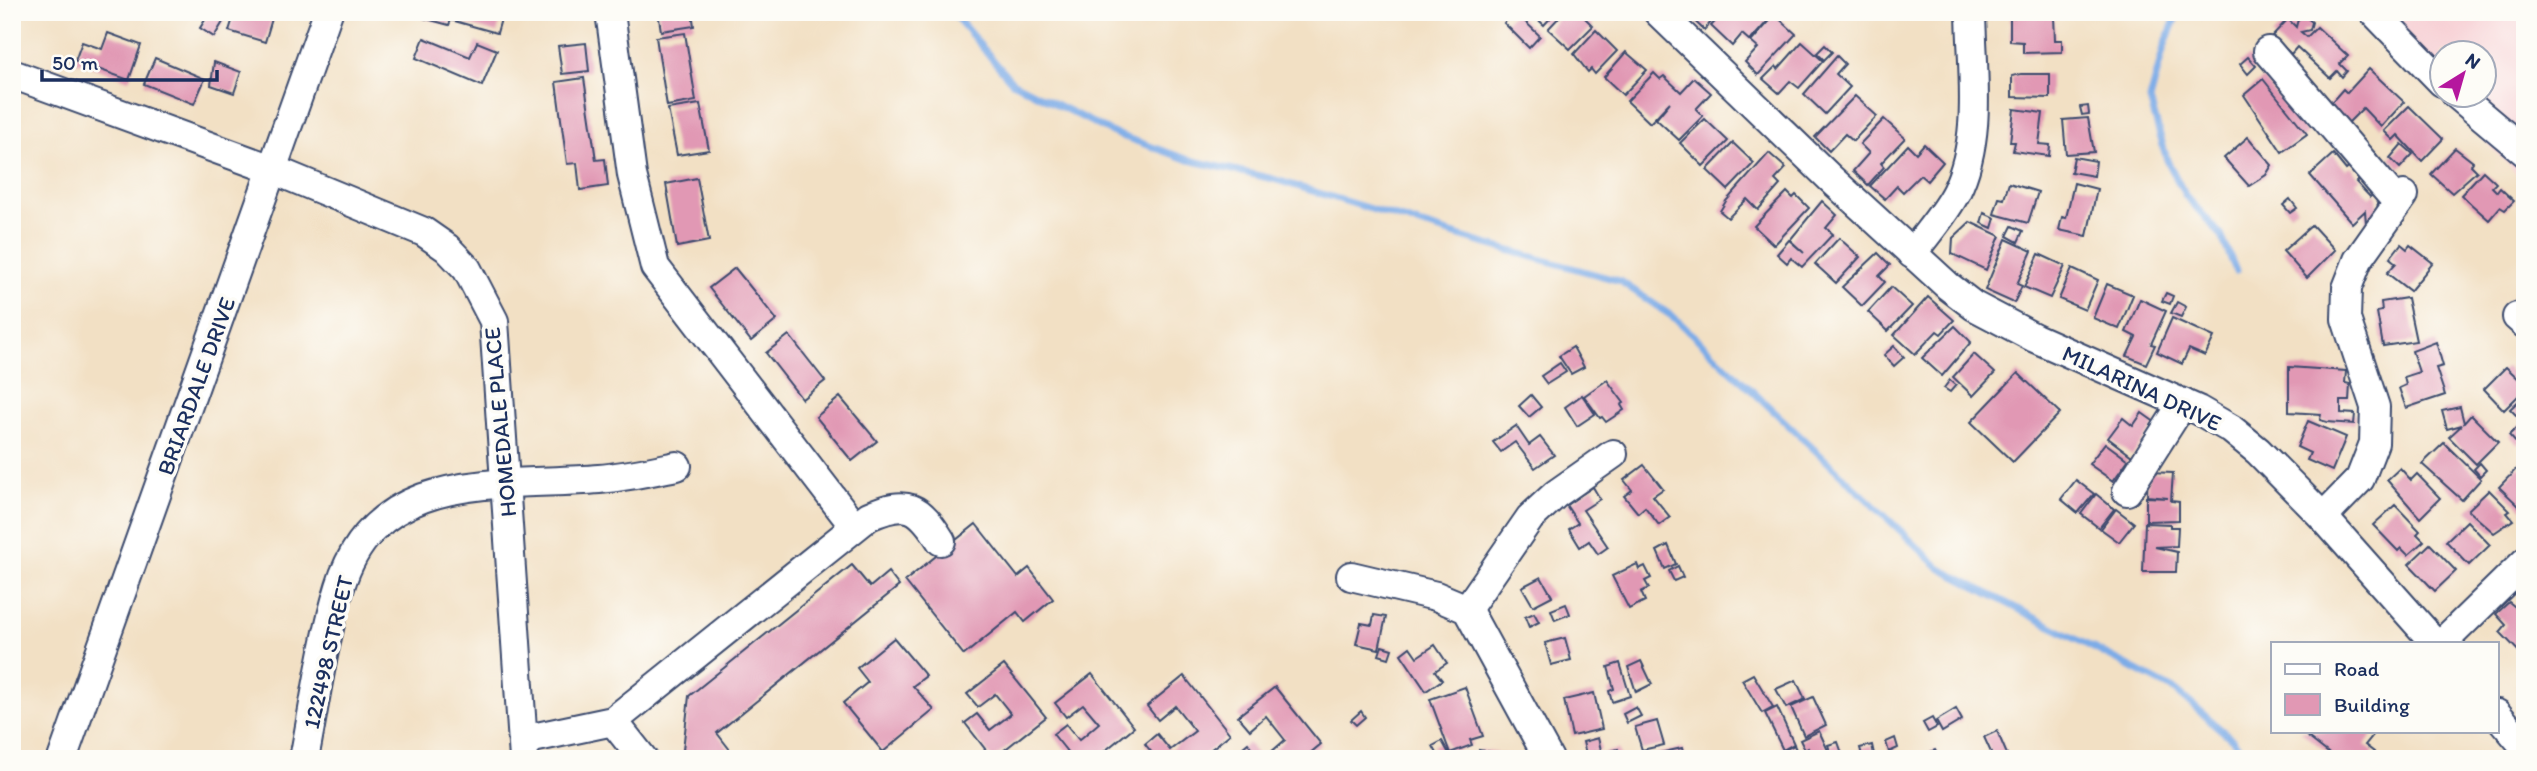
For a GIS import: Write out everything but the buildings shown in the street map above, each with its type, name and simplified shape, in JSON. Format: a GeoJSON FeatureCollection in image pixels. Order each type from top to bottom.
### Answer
{"type":"FeatureCollection","features":[{"type":"Feature","properties":{"kind":"street","name":"BRIARDALE DRIVE"},"geometry":{"type":"LineString","coordinates":[[62,759],[274,170],[328,12]]}},
{"type":"Feature","properties":{"kind":"street"},"geometry":{"type":"LineString","coordinates":[[610,12],[632,175],[654,267],[854,526]]}},
{"type":"Feature","properties":{"kind":"street","name":"MILARINA DRIVE"},"geometry":{"type":"LineString","coordinates":[[1658,12],[1948,286],[1993,318],[2183,403],[2231,429],[2258,451],[2323,517],[2434,642]]}},
{"type":"Feature","properties":{"kind":"street"},"geometry":{"type":"LineString","coordinates":[[1912,254],[1955,194],[1970,153],[1973,126],[1971,12]]}},
{"type":"Feature","properties":{"kind":"street"},"geometry":{"type":"LineString","coordinates":[[2374,12],[2428,68]]}},
{"type":"Feature","properties":{"kind":"street"},"geometry":{"type":"LineString","coordinates":[[2268,51],[2401,199],[2358,260],[2347,288],[2346,319],[2375,407],[2374,443],[2360,479],[2323,517]]}},
{"type":"Feature","properties":{"kind":"street","name":"HOMEDALE PLACE"},"geometry":{"type":"LineString","coordinates":[[12,74],[274,170],[424,232],[447,247],[467,269],[494,321],[524,749]]}},
{"type":"Feature","properties":{"kind":"street"},"geometry":{"type":"LineString","coordinates":[[2473,108],[2525,152]]}},
{"type":"Feature","properties":{"kind":"street"},"geometry":{"type":"LineString","coordinates":[[2127,491],[2183,403]]}},
{"type":"Feature","properties":{"kind":"street"},"geometry":{"type":"LineString","coordinates":[[1467,609],[1530,518],[1556,494],[1613,454]]}},
{"type":"Feature","properties":{"kind":"street","name":"122498 STREET"},"geometry":{"type":"LineString","coordinates":[[303,759],[340,587],[365,540],[383,520],[404,505],[454,489],[506,482],[600,479],[677,466]]}},
{"type":"Feature","properties":{"kind":"street"},"geometry":{"type":"LineString","coordinates":[[524,749],[613,721],[854,526],[886,509],[915,508],[926,517],[941,541]]}},
{"type":"Feature","properties":{"kind":"street"},"geometry":{"type":"LineString","coordinates":[[2443,642],[2525,562]]}},
{"type":"Feature","properties":{"kind":"street"},"geometry":{"type":"LineString","coordinates":[[1351,576],[1436,596],[1467,609],[1549,759]]}},
{"type":"Feature","properties":{"kind":"street"},"geometry":{"type":"LineString","coordinates":[[2498,716],[2519,747]]}},
{"type":"Feature","properties":{"kind":"street"},"geometry":{"type":"LineString","coordinates":[[613,721],[621,759]]}},
{"type":"Feature","properties":{"kind":"street"},"geometry":{"type":"LineString","coordinates":[[613,721],[643,759]]}},
{"type":"Feature","properties":{"kind":"shaded area"},"geometry":{"type":"Polygon","coordinates":[[[2351,12],[2525,12],[2525,182],[2452,108],[2498,108],[2498,38],[2428,38],[2428,84],[2351,12]]]}},
{"type":"Feature","properties":{"kind":"waterway"},"geometry":{"type":"LineString","coordinates":[[952,12],[1012,82],[1113,133],[1189,160],[1273,179],[1475,241],[1620,281],[1676,319],[1941,569],[2176,691],[2233,740],[2246,759]]}},
{"type":"Feature","properties":{"kind":"waterway"},"geometry":{"type":"LineString","coordinates":[[2178,12],[2164,47],[2150,100],[2167,160],[2185,195],[2221,235],[2236,271]]}}]}
